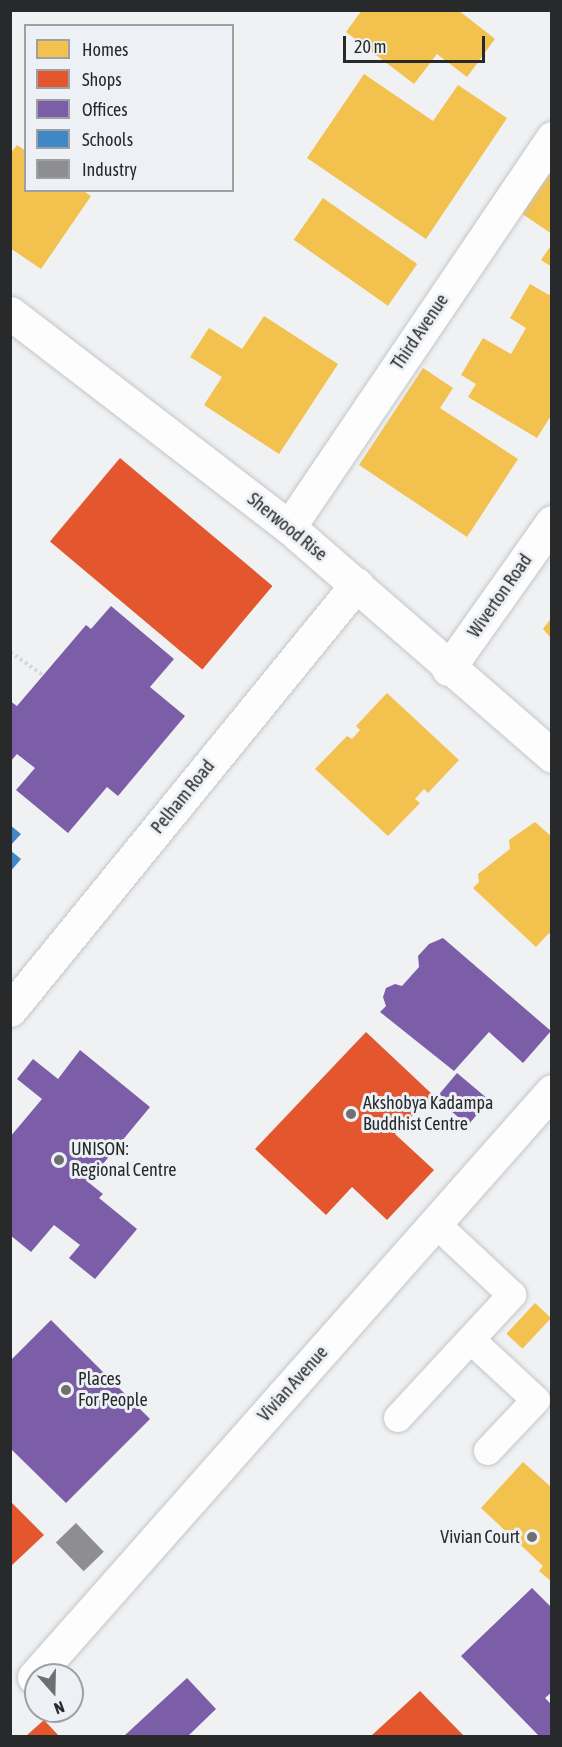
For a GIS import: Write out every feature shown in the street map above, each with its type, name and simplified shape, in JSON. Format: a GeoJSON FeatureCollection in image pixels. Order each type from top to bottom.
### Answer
{"type":"FeatureCollection","features":[{"type":"Feature","properties":{"kind":"street","name":"Third Avenue"},"geometry":{"type":"LineString","coordinates":[[289,526],[552,138]]}},
{"type":"Feature","properties":{"kind":"street","name":"Sherwood Rise"},"geometry":{"type":"LineString","coordinates":[[10,313],[289,526],[357,584],[448,669],[552,756]]}},
{"type":"Feature","properties":{"kind":"street","name":"Wiverton Road"},"geometry":{"type":"LineString","coordinates":[[448,669],[552,522]]}},
{"type":"Feature","properties":{"kind":"street","name":"Pelham Road"},"geometry":{"type":"LineString","coordinates":[[10,1010],[357,584]]}},
{"type":"Feature","properties":{"kind":"street","name":"Vivian Avenue"},"geometry":{"type":"LineString","coordinates":[[46,1663],[552,1091]]}},
{"type":"Feature","properties":{"kind":"lane"},"geometry":{"type":"LineString","coordinates":[[398,1418],[512,1296],[435,1223]]}},
{"type":"Feature","properties":{"kind":"lane"},"geometry":{"type":"LineString","coordinates":[[471,1340],[536,1400],[488,1451]]}},
{"type":"Feature","properties":{"kind":"path"},"geometry":{"type":"LineString","coordinates":[[10,652],[43,675]]}},
{"type":"Feature","properties":{"kind":"building: Homes"},"geometry":{"type":"Polygon","coordinates":[[[362,10],[458,10],[495,39],[467,77],[437,54],[414,84],[346,32],[362,10]]]}},
{"type":"Feature","properties":{"kind":"building: Homes"},"geometry":{"type":"Polygon","coordinates":[[[364,74],[433,121],[458,85],[507,118],[426,239],[307,158],[364,74]]]}},
{"type":"Feature","properties":{"kind":"building: Homes"},"geometry":{"type":"Polygon","coordinates":[[[17,145],[24,150],[24,192],[85,192],[91,196],[41,269],[10,248],[10,154],[17,145]]]}},
{"type":"Feature","properties":{"kind":"building: Homes"},"geometry":{"type":"Polygon","coordinates":[[[544,172],[552,177],[552,234],[518,211],[544,172]]]}},
{"type":"Feature","properties":{"kind":"building: Homes"},"geometry":{"type":"Polygon","coordinates":[[[323,198],[417,264],[388,306],[294,240],[323,198]]]}},
{"type":"Feature","properties":{"kind":"building: Homes"},"geometry":{"type":"Polygon","coordinates":[[[552,244],[552,267],[541,260],[552,244]]]}},
{"type":"Feature","properties":{"kind":"building: Homes"},"geometry":{"type":"Polygon","coordinates":[[[530,284],[549,295],[552,290],[552,414],[537,438],[468,397],[476,384],[461,375],[483,338],[511,354],[526,328],[510,318],[530,284]]]}},
{"type":"Feature","properties":{"kind":"building: Homes"},"geometry":{"type":"Polygon","coordinates":[[[264,316],[338,364],[279,454],[204,405],[222,377],[190,357],[209,328],[242,349],[264,316]]]}},
{"type":"Feature","properties":{"kind":"building: Homes"},"geometry":{"type":"Polygon","coordinates":[[[423,368],[453,388],[440,408],[518,459],[467,537],[359,465],[423,368]]]}},
{"type":"Feature","properties":{"kind":"building: Homes"},"geometry":{"type":"Polygon","coordinates":[[[552,617],[552,639],[543,629],[552,617]]]}},
{"type":"Feature","properties":{"kind":"building: Homes"},"geometry":{"type":"Polygon","coordinates":[[[387,693],[459,760],[428,793],[424,789],[415,799],[420,803],[388,836],[315,769],[347,736],[352,739],[360,730],[356,726],[387,693]]]}},
{"type":"Feature","properties":{"kind":"building: Homes"},"geometry":{"type":"Polygon","coordinates":[[[535,822],[552,837],[552,935],[549,933],[536,947],[473,888],[479,882],[478,874],[510,849],[509,840],[535,822]]]}},
{"type":"Feature","properties":{"kind":"building: Homes"},"geometry":{"type":"Polygon","coordinates":[[[535,1303],[551,1318],[522,1349],[506,1334],[535,1303]]]}},
{"type":"Feature","properties":{"kind":"building: Homes","name":"Vivian Court"},"geometry":{"type":"Polygon","coordinates":[[[523,1462],[552,1488],[552,1582],[539,1571],[543,1566],[481,1508],[523,1462]]]}},
{"type":"Feature","properties":{"kind":"building: Shops"},"geometry":{"type":"Polygon","coordinates":[[[120,458],[272,586],[202,669],[50,541],[120,458]]]}},
{"type":"Feature","properties":{"kind":"building: Shops","name":"Akshobya Kadampa Buddhist Centre"},"geometry":{"type":"Polygon","coordinates":[[[366,1032],[433,1095],[395,1134],[434,1170],[387,1220],[352,1187],[326,1215],[255,1149],[366,1032]]]}},
{"type":"Feature","properties":{"kind":"building: Shops"},"geometry":{"type":"Polygon","coordinates":[[[10,1501],[44,1535],[10,1567],[10,1501]]]}},
{"type":"Feature","properties":{"kind":"building: Shops"},"geometry":{"type":"Polygon","coordinates":[[[420,1691],[464,1736],[371,1736],[420,1691]]]}},
{"type":"Feature","properties":{"kind":"building: Shops"},"geometry":{"type":"Polygon","coordinates":[[[41,1723],[47,1723],[59,1736],[26,1736],[41,1723]]]}},
{"type":"Feature","properties":{"kind":"building: Offices"},"geometry":{"type":"Polygon","coordinates":[[[111,606],[174,659],[150,687],[185,716],[118,796],[107,787],[68,833],[16,790],[35,768],[17,754],[10,762],[10,701],[17,706],[86,625],[91,629],[111,606]]]}},
{"type":"Feature","properties":{"kind":"building: Offices"},"geometry":{"type":"Polygon","coordinates":[[[443,938],[551,1031],[523,1063],[489,1032],[454,1071],[380,1012],[386,1006],[383,997],[386,988],[395,984],[402,986],[419,967],[418,956],[429,944],[443,938]]]}},
{"type":"Feature","properties":{"kind":"building: Offices","name":"UNISON: Regional Centre"},"geometry":{"type":"Polygon","coordinates":[[[80,1050],[150,1107],[88,1182],[103,1194],[99,1198],[137,1229],[95,1279],[69,1258],[80,1245],[54,1225],[31,1252],[10,1235],[10,1137],[42,1099],[17,1079],[33,1059],[58,1079],[80,1050]]]}},
{"type":"Feature","properties":{"kind":"building: Offices"},"geometry":{"type":"Polygon","coordinates":[[[457,1073],[489,1100],[468,1125],[436,1098],[457,1073]]]}},
{"type":"Feature","properties":{"kind":"building: Offices","name":"Places For People"},"geometry":{"type":"Polygon","coordinates":[[[51,1320],[150,1419],[66,1503],[10,1448],[10,1361],[51,1320]]]}},
{"type":"Feature","properties":{"kind":"building: Offices"},"geometry":{"type":"Polygon","coordinates":[[[532,1588],[552,1608],[552,1692],[545,1698],[552,1705],[552,1736],[539,1736],[461,1656],[532,1588]]]}},
{"type":"Feature","properties":{"kind":"building: Offices"},"geometry":{"type":"Polygon","coordinates":[[[187,1678],[216,1709],[188,1736],[124,1736],[187,1678]]]}},
{"type":"Feature","properties":{"kind":"building: Schools"},"geometry":{"type":"Polygon","coordinates":[[[10,825],[21,834],[10,846],[10,825]]]}},
{"type":"Feature","properties":{"kind":"building: Schools"},"geometry":{"type":"Polygon","coordinates":[[[10,850],[21,859],[10,872],[10,850]]]}},
{"type":"Feature","properties":{"kind":"building: Industry"},"geometry":{"type":"Polygon","coordinates":[[[76,1523],[104,1552],[84,1571],[56,1542],[76,1523]]]}},
{"type":"Feature","properties":{"kind":"place","name":"Akshobya Kadampa Buddhist Centre"},"geometry":{"type":"Point","coordinates":[351,1114]}},
{"type":"Feature","properties":{"kind":"place","name":"UNISON: Regional Centre"},"geometry":{"type":"Point","coordinates":[59,1160]}},
{"type":"Feature","properties":{"kind":"place","name":"Places For People"},"geometry":{"type":"Point","coordinates":[66,1390]}},
{"type":"Feature","properties":{"kind":"place","name":"Vivian Court"},"geometry":{"type":"Point","coordinates":[532,1537]}}]}
